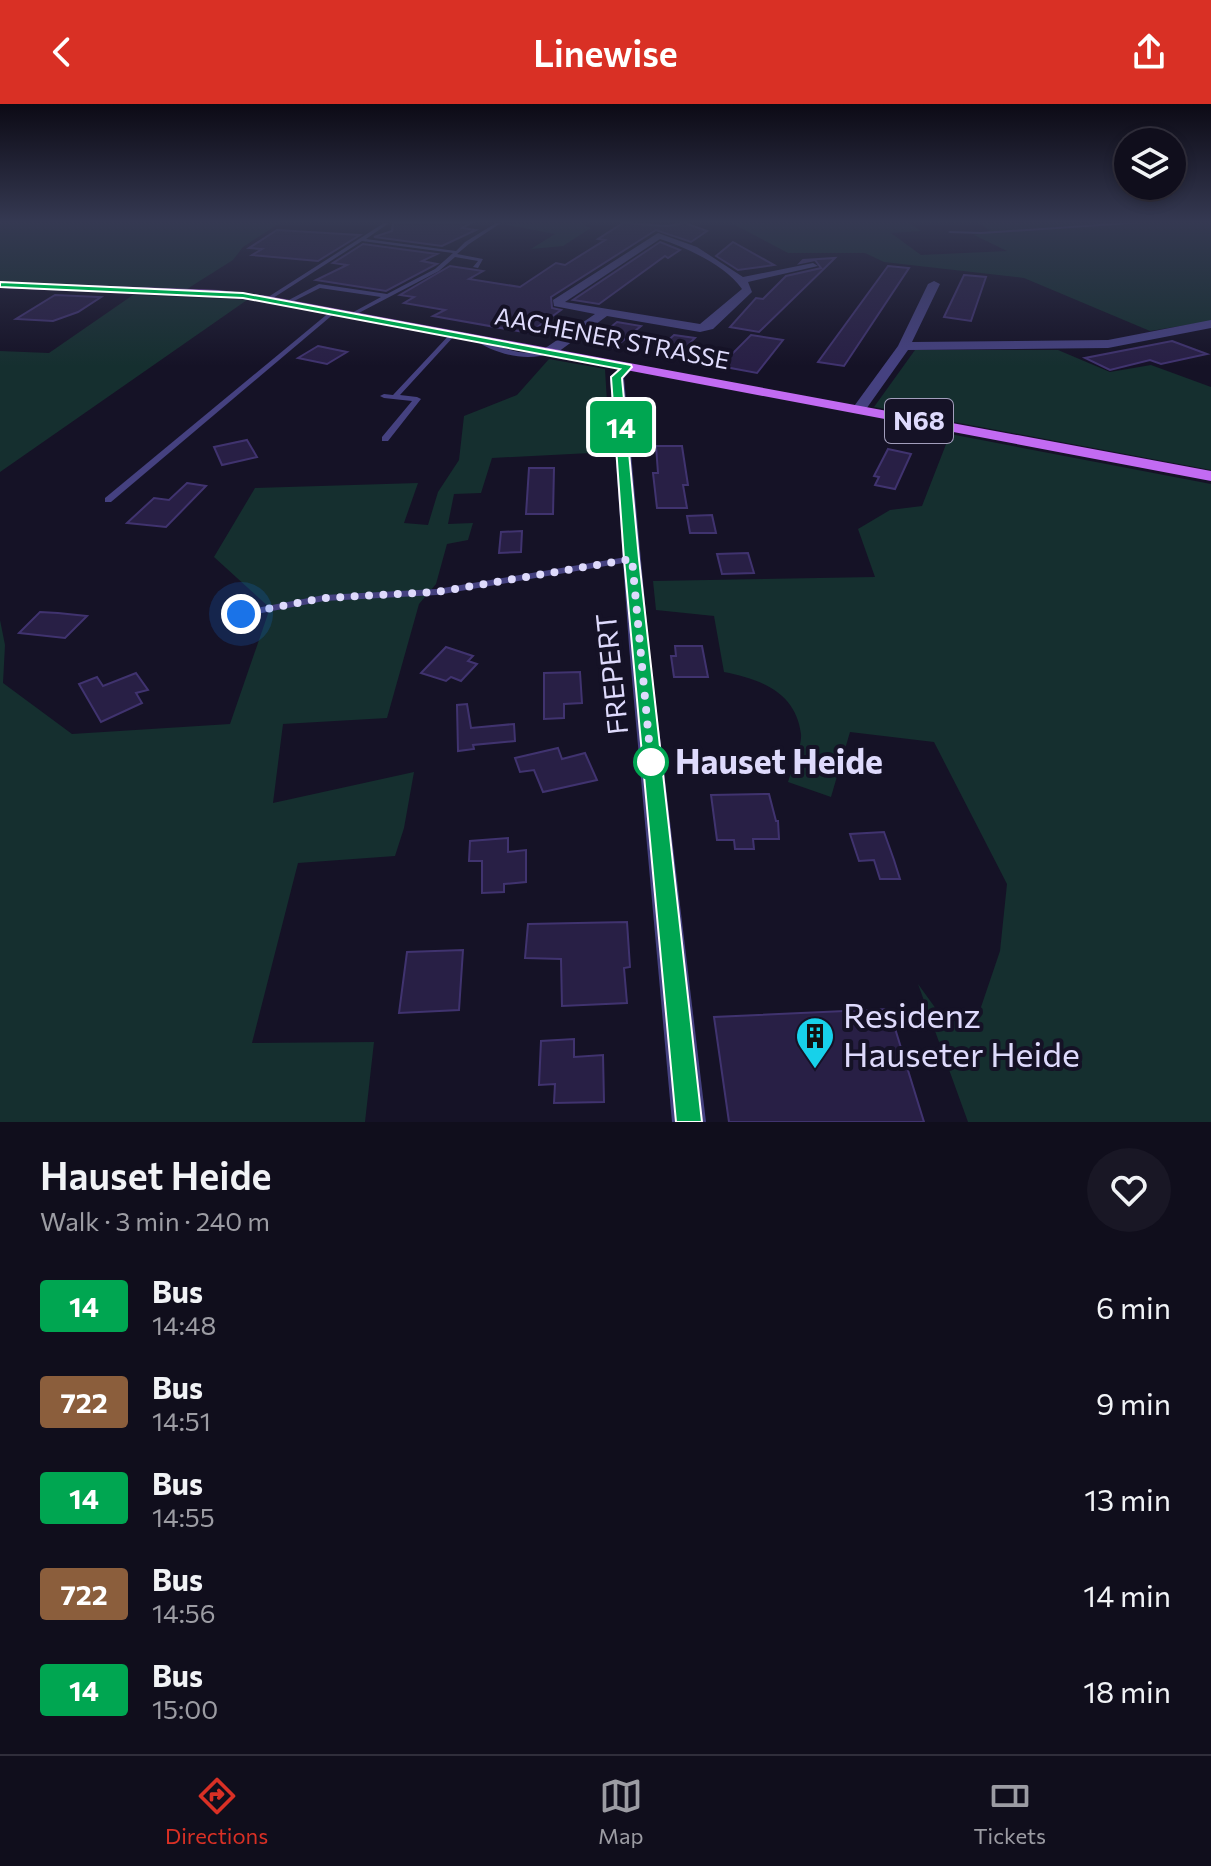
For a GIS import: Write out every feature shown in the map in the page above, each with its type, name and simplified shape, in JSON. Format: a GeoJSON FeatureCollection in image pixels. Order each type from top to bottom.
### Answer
{"type":"FeatureCollection","features":[{"type":"Feature","properties":{"kind":"main road","name":"AACHENER STRASSE"},"geometry":{"type":"LineString","coordinates":[[0,285],[218,293],[288,302],[1211,476]]}},
{"type":"Feature","properties":{"kind":"street"},"geometry":{"type":"LineString","coordinates":[[604,271],[557,302],[602,314],[689,327],[709,326],[748,290],[742,280],[726,271]]}},
{"type":"Feature","properties":{"kind":"street"},"geometry":{"type":"LineString","coordinates":[[742,280],[790,271]]}},
{"type":"Feature","properties":{"kind":"street"},"geometry":{"type":"LineString","coordinates":[[859,409],[904,346],[934,284]]}},
{"type":"Feature","properties":{"kind":"street"},"geometry":{"type":"LineString","coordinates":[[549,352],[602,314]]}},
{"type":"Feature","properties":{"kind":"street"},"geometry":{"type":"LineString","coordinates":[[904,346],[1108,344],[1211,324]]}},
{"type":"Feature","properties":{"kind":"street","name":"FREPERT"},"geometry":{"type":"LineString","coordinates":[[627,367],[617,377],[632,559],[689,1122]]}},
{"type":"Feature","properties":{"kind":"lane"},"geometry":{"type":"LineString","coordinates":[[268,299],[314,271]]}},
{"type":"Feature","properties":{"kind":"lane"},"geometry":{"type":"LineString","coordinates":[[351,315],[436,271]]}},
{"type":"Feature","properties":{"kind":"lane"},"geometry":{"type":"LineString","coordinates":[[288,302],[319,286],[388,296]]}},
{"type":"Feature","properties":{"kind":"lane"},"geometry":{"type":"LineString","coordinates":[[108,500],[333,312]]}},
{"type":"Feature","properties":{"kind":"lane"},"geometry":{"type":"LineString","coordinates":[[395,397],[453,334]]}},
{"type":"Feature","properties":{"kind":"lane"},"geometry":{"type":"LineString","coordinates":[[384,396],[417,399],[385,439]]}},
{"type":"Feature","properties":{"kind":"lane"},"geometry":{"type":"LineString","coordinates":[[241,614],[324,598],[437,592],[632,559]]}},
{"type":"Feature","properties":{"kind":"green space"},"geometry":{"type":"Polygon","coordinates":[[[0,271],[216,271],[187,289],[0,281],[0,271]]]}},
{"type":"Feature","properties":{"kind":"green space"},"geometry":{"type":"Polygon","coordinates":[[[958,271],[1211,271],[1211,321],[1150,331],[1024,278],[958,271]]]}},
{"type":"Feature","properties":{"kind":"green space"},"geometry":{"type":"Polygon","coordinates":[[[133,295],[247,300],[0,472],[0,351],[49,353],[133,295]]]}},
{"type":"Feature","properties":{"kind":"green space"},"geometry":{"type":"Polygon","coordinates":[[[915,350],[1058,350],[1110,372],[1151,365],[1211,387],[1211,470],[874,407],[915,350]]]}},
{"type":"Feature","properties":{"kind":"green space"},"geometry":{"type":"Polygon","coordinates":[[[549,359],[605,369],[610,452],[492,458],[481,493],[454,494],[448,524],[473,523],[468,540],[447,544],[436,584],[419,604],[387,718],[283,724],[273,803],[414,772],[404,828],[395,856],[298,863],[252,1043],[374,1042],[365,1122],[0,1122],[0,620],[5,645],[3,683],[72,734],[230,724],[270,608],[214,557],[255,488],[418,483],[404,523],[428,525],[438,492],[459,460],[464,416],[517,395],[549,359]]]}},
{"type":"Feature","properties":{"kind":"green space"},"geometry":{"type":"Polygon","coordinates":[[[950,434],[1211,484],[1211,1122],[968,1122],[918,984],[939,1013],[965,1026],[980,1010],[1000,951],[1007,884],[934,742],[850,732],[831,797],[788,782],[801,739],[798,720],[792,708],[784,698],[763,684],[724,672],[714,616],[656,610],[653,581],[875,577],[858,529],[890,510],[922,506],[950,434]]]}},
{"type":"Feature","properties":{"kind":"building"},"geometry":{"type":"Polygon","coordinates":[[[336,271],[425,271],[386,291],[316,280],[336,271]]]}},
{"type":"Feature","properties":{"kind":"building"},"geometry":{"type":"Polygon","coordinates":[[[442,271],[483,271],[469,279],[520,287],[545,271],[593,271],[551,297],[552,308],[561,310],[529,333],[433,316],[445,310],[404,303],[414,297],[400,295],[442,271]]]}},
{"type":"Feature","properties":{"kind":"building"},"geometry":{"type":"Polygon","coordinates":[[[617,271],[645,271],[599,304],[573,300],[617,271]]]}},
{"type":"Feature","properties":{"kind":"building"},"geometry":{"type":"Polygon","coordinates":[[[822,271],[759,332],[730,327],[756,298],[763,299],[786,276],[822,271]]]}},
{"type":"Feature","properties":{"kind":"building"},"geometry":{"type":"Polygon","coordinates":[[[885,271],[907,271],[844,366],[818,362],[885,271]]]}},
{"type":"Feature","properties":{"kind":"building"},"geometry":{"type":"Polygon","coordinates":[[[964,275],[986,277],[971,321],[944,317],[964,275]]]}},
{"type":"Feature","properties":{"kind":"building"},"geometry":{"type":"Polygon","coordinates":[[[55,295],[101,297],[78,312],[53,321],[16,319],[55,295]]]}},
{"type":"Feature","properties":{"kind":"building"},"geometry":{"type":"Polygon","coordinates":[[[617,322],[641,326],[614,348],[590,344],[617,322]]]}},
{"type":"Feature","properties":{"kind":"building"},"geometry":{"type":"Polygon","coordinates":[[[674,335],[695,338],[676,356],[655,352],[674,335]]]}},
{"type":"Feature","properties":{"kind":"building"},"geometry":{"type":"Polygon","coordinates":[[[751,335],[783,340],[757,373],[720,366],[751,335]]]}},
{"type":"Feature","properties":{"kind":"building"},"geometry":{"type":"Polygon","coordinates":[[[1172,341],[1207,354],[1161,364],[1150,360],[1110,370],[1085,358],[1172,341]]]}},
{"type":"Feature","properties":{"kind":"building"},"geometry":{"type":"Polygon","coordinates":[[[318,346],[347,352],[327,364],[298,358],[318,346]]]}},
{"type":"Feature","properties":{"kind":"building"},"geometry":{"type":"Polygon","coordinates":[[[247,440],[257,457],[222,465],[214,447],[247,440]]]}},
{"type":"Feature","properties":{"kind":"building"},"geometry":{"type":"Polygon","coordinates":[[[656,446],[682,446],[688,485],[683,485],[687,508],[657,508],[653,473],[658,473],[656,446]]]}},
{"type":"Feature","properties":{"kind":"building"},"geometry":{"type":"Polygon","coordinates":[[[888,449],[911,454],[895,489],[875,485],[879,477],[874,476],[888,449]]]}},
{"type":"Feature","properties":{"kind":"building"},"geometry":{"type":"Polygon","coordinates":[[[529,468],[554,468],[553,514],[526,514],[529,468]]]}},
{"type":"Feature","properties":{"kind":"building"},"geometry":{"type":"Polygon","coordinates":[[[187,483],[206,486],[166,527],[127,523],[154,498],[169,500],[187,483]]]}},
{"type":"Feature","properties":{"kind":"building"},"geometry":{"type":"Polygon","coordinates":[[[712,515],[716,533],[690,533],[687,516],[712,515]]]}},
{"type":"Feature","properties":{"kind":"building"},"geometry":{"type":"Polygon","coordinates":[[[522,531],[521,552],[499,553],[501,532],[522,531]]]}},
{"type":"Feature","properties":{"kind":"building"},"geometry":{"type":"Polygon","coordinates":[[[748,553],[754,573],[722,574],[717,554],[748,553]]]}},
{"type":"Feature","properties":{"kind":"building"},"geometry":{"type":"Polygon","coordinates":[[[40,612],[87,616],[65,638],[19,633],[40,612]]]}},
{"type":"Feature","properties":{"kind":"building"},"geometry":{"type":"Polygon","coordinates":[[[675,646],[702,646],[708,677],[674,677],[671,656],[676,656],[675,646]]]}},
{"type":"Feature","properties":{"kind":"building"},"geometry":{"type":"Polygon","coordinates":[[[446,647],[473,656],[468,661],[477,664],[461,681],[451,677],[446,681],[421,673],[446,647]]]}},
{"type":"Feature","properties":{"kind":"building"},"geometry":{"type":"Polygon","coordinates":[[[580,672],[582,703],[564,704],[564,718],[544,719],[544,673],[580,672]]]}},
{"type":"Feature","properties":{"kind":"building"},"geometry":{"type":"Polygon","coordinates":[[[136,673],[148,690],[136,693],[142,703],[101,722],[79,684],[97,677],[103,686],[136,673]]]}},
{"type":"Feature","properties":{"kind":"building"},"geometry":{"type":"Polygon","coordinates":[[[467,704],[471,728],[514,724],[515,741],[473,745],[474,749],[458,751],[457,705],[467,704]]]}},
{"type":"Feature","properties":{"kind":"building"},"geometry":{"type":"Polygon","coordinates":[[[558,748],[562,759],[585,753],[597,780],[543,792],[534,770],[520,772],[515,758],[558,748]]]}},
{"type":"Feature","properties":{"kind":"building"},"geometry":{"type":"Polygon","coordinates":[[[769,794],[778,821],[779,839],[753,839],[754,849],[735,849],[734,840],[717,840],[711,795],[769,794]]]}},
{"type":"Feature","properties":{"kind":"building"},"geometry":{"type":"Polygon","coordinates":[[[884,832],[900,879],[880,879],[874,860],[859,861],[850,834],[884,832]]]}},
{"type":"Feature","properties":{"kind":"building"},"geometry":{"type":"Polygon","coordinates":[[[508,838],[508,852],[526,850],[526,882],[504,884],[504,892],[482,893],[482,861],[469,861],[470,841],[508,838]]]}},
{"type":"Feature","properties":{"kind":"building"},"geometry":{"type":"Polygon","coordinates":[[[627,922],[630,967],[624,968],[627,1003],[562,1006],[561,959],[525,958],[528,924],[627,922]]]}},
{"type":"Feature","properties":{"kind":"building"},"geometry":{"type":"Polygon","coordinates":[[[463,950],[459,1010],[399,1013],[407,952],[463,950]]]}},
{"type":"Feature","properties":{"kind":"building","name":"Residenz Hauseter Heide"},"geometry":{"type":"Polygon","coordinates":[[[889,1009],[924,1122],[729,1122],[714,1017],[889,1009]]]}},
{"type":"Feature","properties":{"kind":"building"},"geometry":{"type":"Polygon","coordinates":[[[574,1039],[574,1057],[603,1055],[604,1102],[554,1103],[555,1084],[539,1085],[541,1041],[574,1039]]]}},
{"type":"Feature","properties":{"kind":"bus line","name":"14"},"geometry":{"type":"LineString","coordinates":[[0,285],[243,295],[627,367],[617,377],[639,646],[689,1122]]}},
{"type":"Feature","properties":{"kind":"place","name":"Hauset Heide"},"geometry":{"type":"Point","coordinates":[651,762]}},
{"type":"Feature","properties":{"kind":"place","name":"Residenz Hauseter Heide"},"geometry":{"type":"Point","coordinates":[815,1070]}},
{"type":"Feature","properties":{"kind":"route"},"geometry":{"type":"LineString","coordinates":[[241,614],[324,598],[404,595],[474,587],[632,559],[651,762]]}}]}
